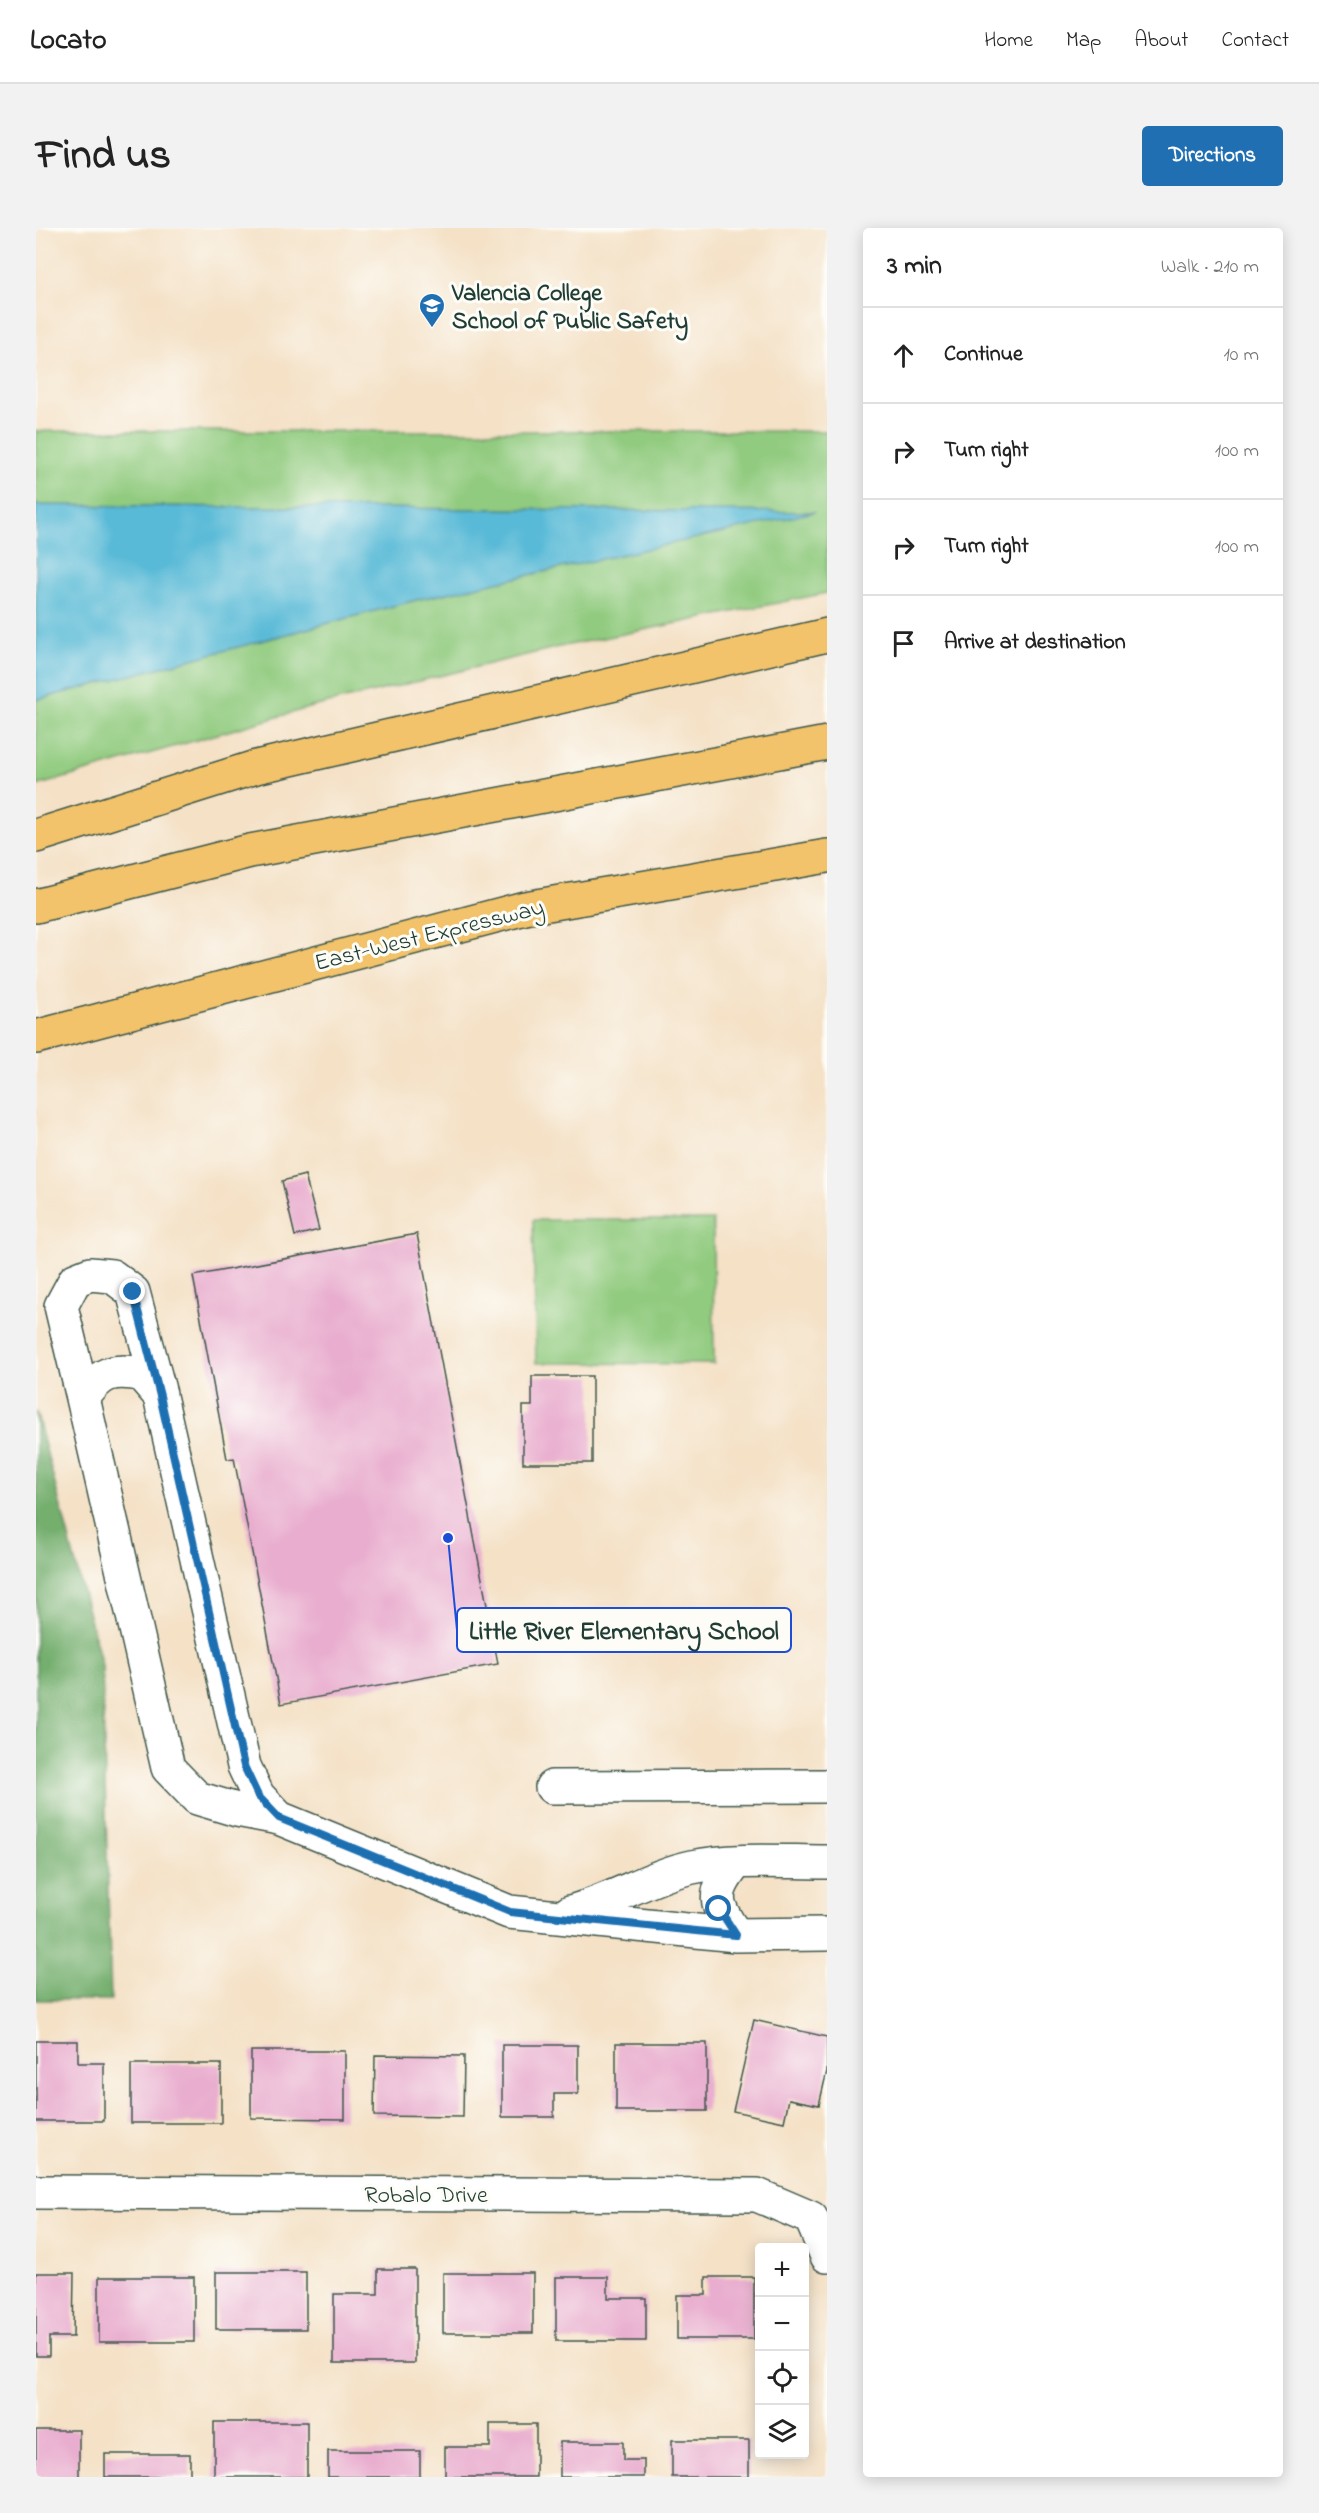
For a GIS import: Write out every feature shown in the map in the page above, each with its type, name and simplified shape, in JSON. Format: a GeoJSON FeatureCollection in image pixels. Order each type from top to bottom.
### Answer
{"type":"FeatureCollection","features":[{"type":"Feature","properties":{"kind":"highway"},"geometry":{"type":"LineString","coordinates":[[36,836],[256,767],[827,635]]}},
{"type":"Feature","properties":{"kind":"highway"},"geometry":{"type":"LineString","coordinates":[[36,906],[250,851],[827,744]]}},
{"type":"Feature","properties":{"kind":"highway","name":"East-West Expressway"},"geometry":{"type":"LineString","coordinates":[[36,1037],[525,908],[827,856]]}},
{"type":"Feature","properties":{"kind":"street"},"geometry":{"type":"LineString","coordinates":[[279,1818],[258,1796],[244,1766],[160,1396],[133,1292],[112,1275],[90,1274],[75,1280],[61,1306],[168,1768],[197,1798],[237,1810],[279,1818],[510,1912],[736,1935],[827,1934]]}},
{"type":"Feature","properties":{"kind":"street"},"geometry":{"type":"LineString","coordinates":[[83,1398],[97,1379],[119,1370],[141,1374],[160,1396]]}},
{"type":"Feature","properties":{"kind":"street"},"geometry":{"type":"LineString","coordinates":[[552,1787],[827,1786]]}},
{"type":"Feature","properties":{"kind":"street"},"geometry":{"type":"LineString","coordinates":[[556,1916],[600,1904],[692,1867],[736,1863],[827,1862]]}},
{"type":"Feature","properties":{"kind":"street"},"geometry":{"type":"LineString","coordinates":[[736,1863],[720,1883],[719,1909],[736,1935]]}},
{"type":"Feature","properties":{"kind":"street","name":"Robalo Drive"},"geometry":{"type":"LineString","coordinates":[[36,2192],[757,2195],[811,2218],[827,2256]]}},
{"type":"Feature","properties":{"kind":"green space"},"geometry":{"type":"Polygon","coordinates":[[[36,431],[827,431],[827,593],[559,647],[312,707],[36,786],[36,700],[420,599],[812,512],[36,505],[36,431]]]}},
{"type":"Feature","properties":{"kind":"green space"},"geometry":{"type":"Polygon","coordinates":[[[533,1220],[713,1220],[714,1364],[536,1363],[533,1220]]]}},
{"type":"Feature","properties":{"kind":"green space"},"geometry":{"type":"Polygon","coordinates":[[[36,1411],[102,1665],[111,2000],[36,2000],[36,1411]]]}},
{"type":"Feature","properties":{"kind":"water"},"geometry":{"type":"Polygon","coordinates":[[[36,505],[815,512],[420,599],[36,700],[36,505]]]}},
{"type":"Feature","properties":{"kind":"building"},"geometry":{"type":"Polygon","coordinates":[[[305,1175],[319,1230],[295,1236],[282,1181],[305,1175]]]}},
{"type":"Feature","properties":{"kind":"building"},"geometry":{"type":"Polygon","coordinates":[[[417,1234],[498,1664],[281,1704],[234,1458],[227,1459],[193,1276],[417,1234]]]}},
{"type":"Feature","properties":{"kind":"building"},"geometry":{"type":"Polygon","coordinates":[[[532,1376],[592,1376],[592,1463],[523,1463],[523,1406],[532,1406],[532,1376]]]}},
{"type":"Feature","properties":{"kind":"building"},"geometry":{"type":"Polygon","coordinates":[[[754,2020],[827,2037],[827,2071],[819,2105],[789,2099],[784,2122],[733,2111],[754,2020]]]}},
{"type":"Feature","properties":{"kind":"building"},"geometry":{"type":"Polygon","coordinates":[[[36,2041],[78,2041],[78,2063],[104,2063],[104,2121],[36,2121],[36,2041]]]}},
{"type":"Feature","properties":{"kind":"building"},"geometry":{"type":"Polygon","coordinates":[[[616,2043],[707,2043],[707,2111],[616,2111],[616,2043]]]}},
{"type":"Feature","properties":{"kind":"building"},"geometry":{"type":"Polygon","coordinates":[[[502,2045],[578,2045],[578,2094],[554,2094],[554,2117],[502,2117],[502,2045]]]}},
{"type":"Feature","properties":{"kind":"building"},"geometry":{"type":"Polygon","coordinates":[[[251,2051],[345,2051],[345,2119],[251,2118],[251,2051]]]}},
{"type":"Feature","properties":{"kind":"building"},"geometry":{"type":"Polygon","coordinates":[[[375,2055],[464,2056],[463,2117],[374,2116],[375,2055]]]}},
{"type":"Feature","properties":{"kind":"building"},"geometry":{"type":"Polygon","coordinates":[[[131,2064],[221,2064],[221,2123],[131,2123],[131,2064]]]}},
{"type":"Feature","properties":{"kind":"building"},"geometry":{"type":"Polygon","coordinates":[[[378,2269],[415,2269],[415,2363],[334,2363],[334,2294],[378,2294],[378,2269]]]}},
{"type":"Feature","properties":{"kind":"building"},"geometry":{"type":"Polygon","coordinates":[[[216,2272],[306,2272],[306,2329],[216,2329],[216,2272]]]}},
{"type":"Feature","properties":{"kind":"building"},"geometry":{"type":"Polygon","coordinates":[[[36,2273],[74,2273],[73,2337],[49,2337],[49,2356],[36,2356],[36,2273]]]}},
{"type":"Feature","properties":{"kind":"building"},"geometry":{"type":"Polygon","coordinates":[[[443,2273],[533,2273],[533,2333],[443,2333],[443,2273]]]}},
{"type":"Feature","properties":{"kind":"building"},"geometry":{"type":"Polygon","coordinates":[[[99,2277],[194,2277],[194,2342],[99,2342],[99,2277]]]}},
{"type":"Feature","properties":{"kind":"building"},"geometry":{"type":"Polygon","coordinates":[[[556,2277],[608,2277],[608,2298],[646,2298],[646,2341],[556,2341],[556,2277]]]}},
{"type":"Feature","properties":{"kind":"building"},"geometry":{"type":"Polygon","coordinates":[[[706,2277],[754,2277],[754,2339],[677,2339],[677,2295],[706,2295],[706,2277]]]}},
{"type":"Feature","properties":{"kind":"building"},"geometry":{"type":"Polygon","coordinates":[[[214,2422],[307,2422],[307,2477],[214,2477],[214,2422]]]}},
{"type":"Feature","properties":{"kind":"building"},"geometry":{"type":"Polygon","coordinates":[[[490,2424],[536,2424],[536,2477],[445,2477],[445,2447],[490,2447],[490,2424]]]}},
{"type":"Feature","properties":{"kind":"building"},"geometry":{"type":"Polygon","coordinates":[[[36,2430],[79,2430],[79,2477],[36,2477],[36,2430]]]}},
{"type":"Feature","properties":{"kind":"building"},"geometry":{"type":"Polygon","coordinates":[[[672,2440],[749,2440],[749,2477],[672,2477],[672,2440]]]}},
{"type":"Feature","properties":{"kind":"building"},"geometry":{"type":"Polygon","coordinates":[[[560,2442],[623,2442],[623,2460],[644,2460],[644,2477],[560,2477],[560,2442]]]}},
{"type":"Feature","properties":{"kind":"building"},"geometry":{"type":"Polygon","coordinates":[[[328,2451],[420,2451],[420,2477],[328,2477],[328,2451]]]}},
{"type":"Feature","properties":{"kind":"building"},"geometry":{"type":"Polygon","coordinates":[[[105,2454],[190,2454],[190,2477],[105,2477],[105,2454]]]}},
{"type":"Feature","properties":{"kind":"place","name":"Valencia College School of Public Safety"},"geometry":{"type":"Point","coordinates":[432,329]}},
{"type":"Feature","properties":{"kind":"place","name":"Little River Elementary School"},"geometry":{"type":"Point","coordinates":[448,1538]}},
{"type":"Feature","properties":{"kind":"route"},"geometry":{"type":"LineString","coordinates":[[133,1292],[160,1396],[244,1766],[258,1796],[279,1818],[510,1912],[736,1935],[719,1909]]}}]}
